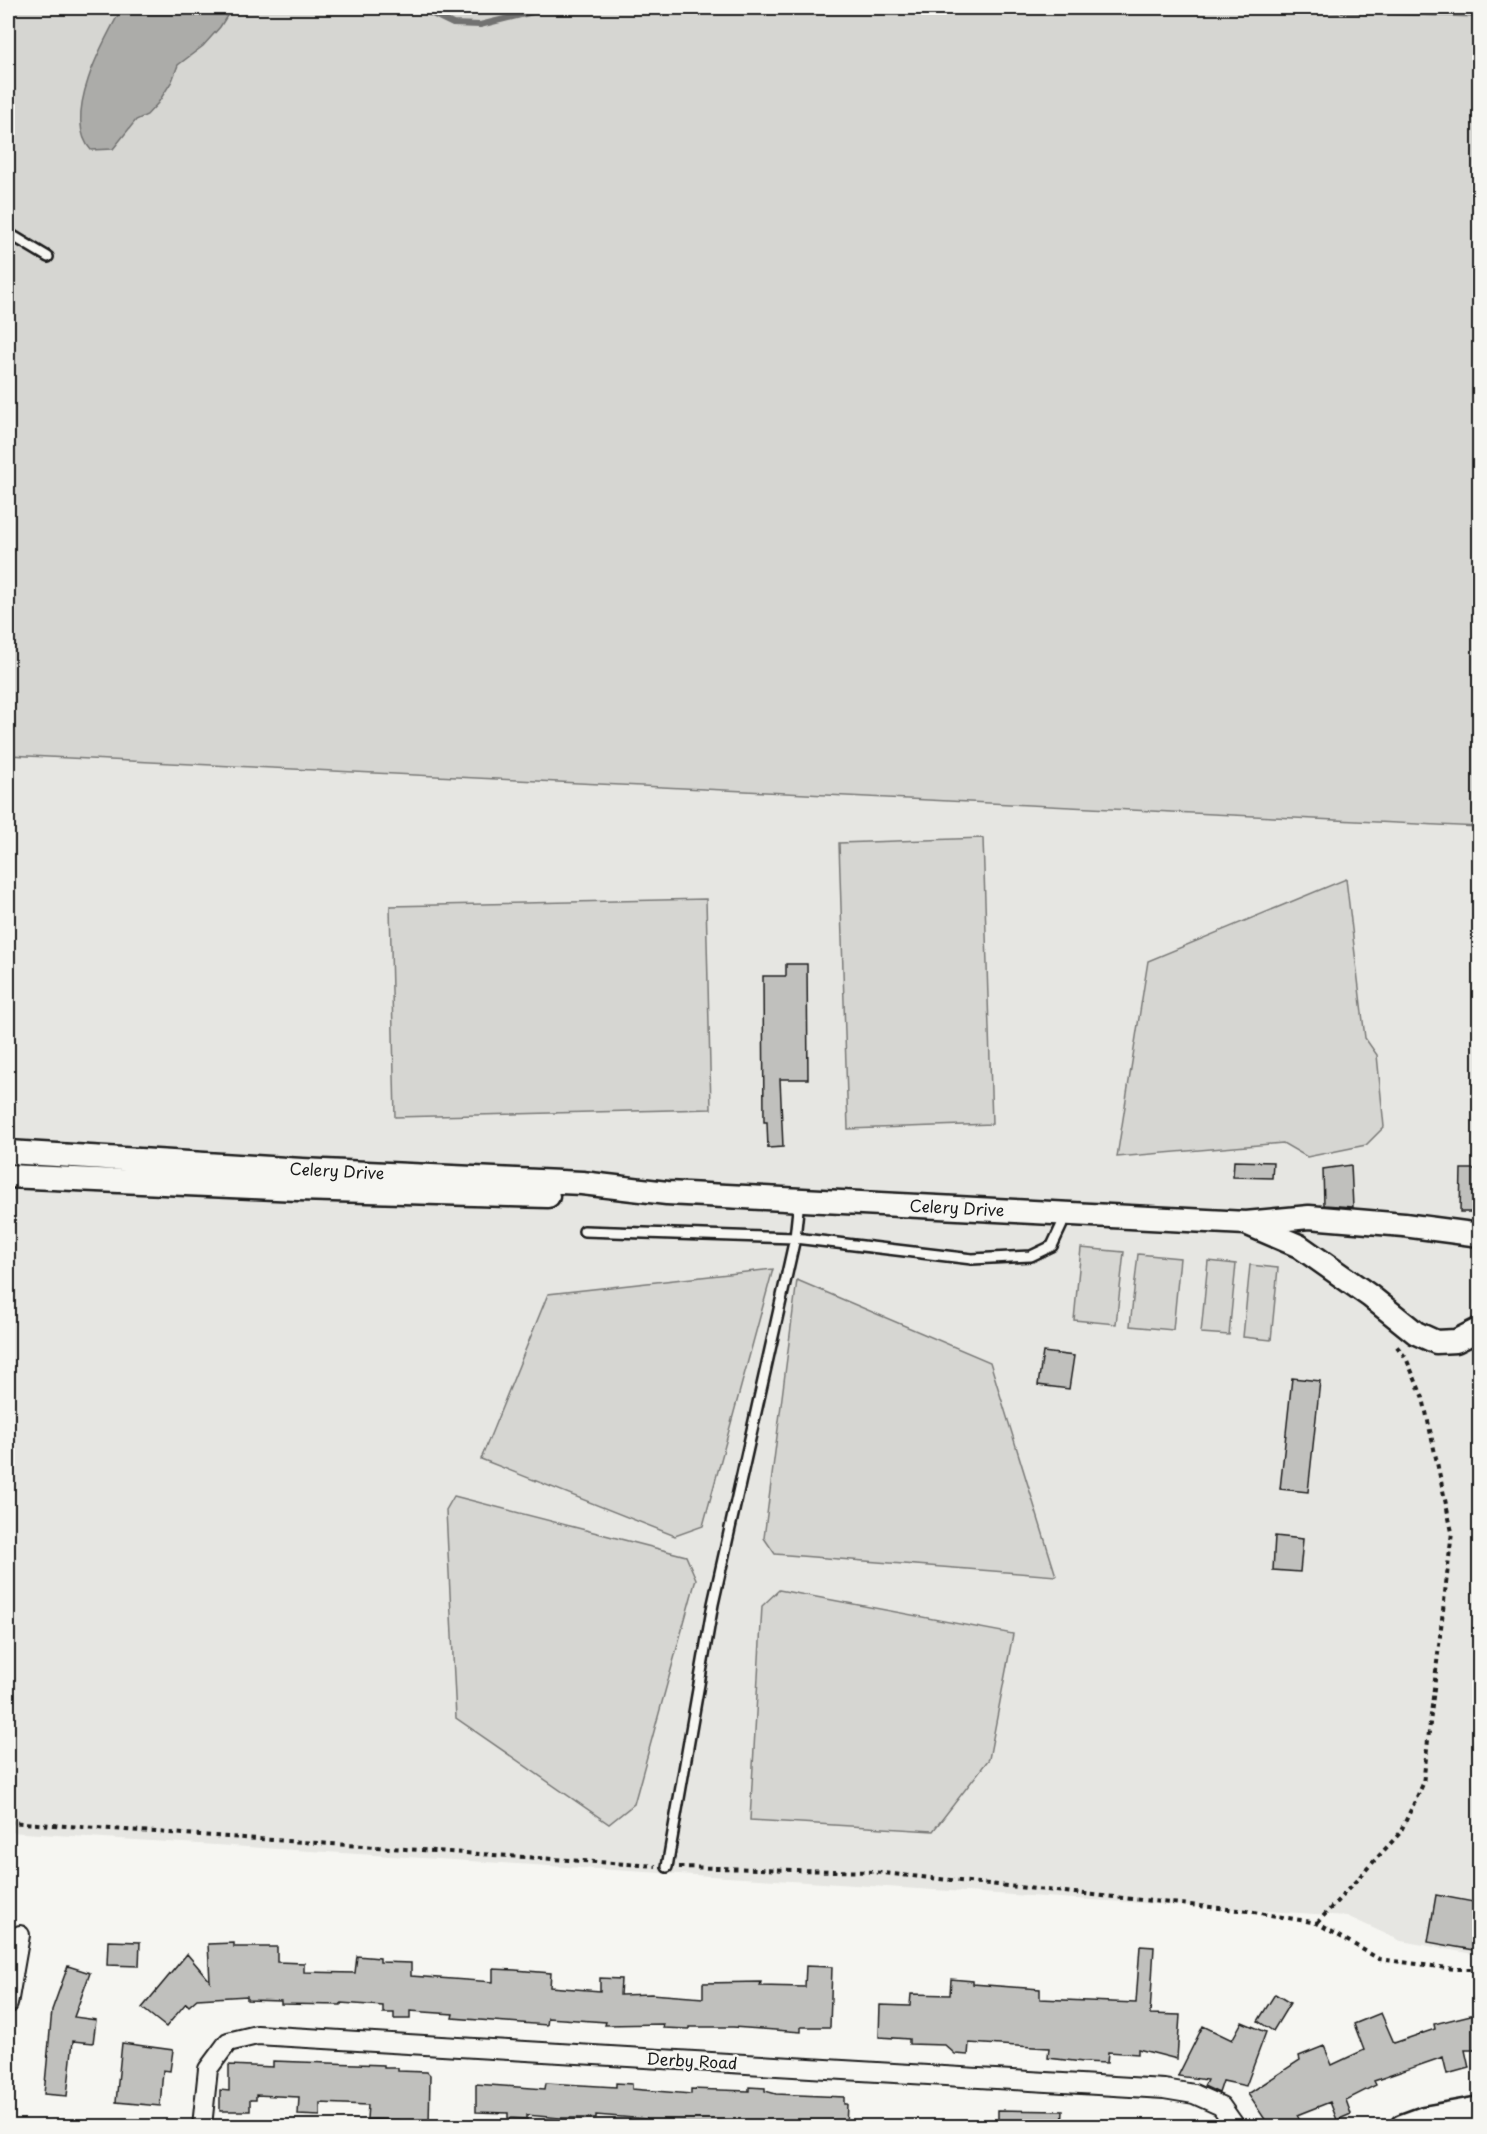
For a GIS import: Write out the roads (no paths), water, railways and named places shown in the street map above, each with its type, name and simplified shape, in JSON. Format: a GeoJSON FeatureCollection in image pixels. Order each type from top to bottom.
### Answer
{"type":"FeatureCollection","features":[{"type":"Feature","properties":{"kind":"street","name":"Celery Drive"},"geometry":{"type":"LineString","coordinates":[[8,1152],[302,1170],[582,1183],[667,1193],[1246,1223],[1309,1217],[1404,1224],[1479,1235]]}},
{"type":"Feature","properties":{"kind":"street","name":"Celery Drive"},"geometry":{"type":"LineString","coordinates":[[8,1176],[298,1189],[581,1197],[667,1193]]}},
{"type":"Feature","properties":{"kind":"street","name":"Celery Drive"},"geometry":{"type":"LineString","coordinates":[[1246,1223],[1299,1246],[1370,1296],[1416,1333],[1436,1342],[1456,1341],[1479,1329]]}},
{"type":"Feature","properties":{"kind":"street"},"geometry":{"type":"LineString","coordinates":[[8,2004],[20,1935]]}},
{"type":"Feature","properties":{"kind":"street","name":"Derby Road"},"geometry":{"type":"LineString","coordinates":[[202,2127],[208,2069],[228,2042],[257,2035],[1164,2089],[1194,2094],[1221,2106],[1234,2127]]}},
{"type":"Feature","properties":{"kind":"street"},"geometry":{"type":"LineString","coordinates":[[1402,2127],[1424,2118],[1479,2108]]}},
{"type":"Feature","properties":{"kind":"lane"},"geometry":{"type":"LineString","coordinates":[[8,233],[48,256]]}},
{"type":"Feature","properties":{"kind":"lane"},"geometry":{"type":"LineString","coordinates":[[666,1867],[713,1604],[795,1238],[799,1200]]}},
{"type":"Feature","properties":{"kind":"lane"},"geometry":{"type":"LineString","coordinates":[[584,1231],[795,1238],[972,1258],[1013,1258],[1031,1256],[1052,1246],[1067,1214]]}},
{"type":"Feature","properties":{"kind":"waterway"},"geometry":{"type":"LineString","coordinates":[[420,8],[453,24],[480,25],[549,8]]}}]}
